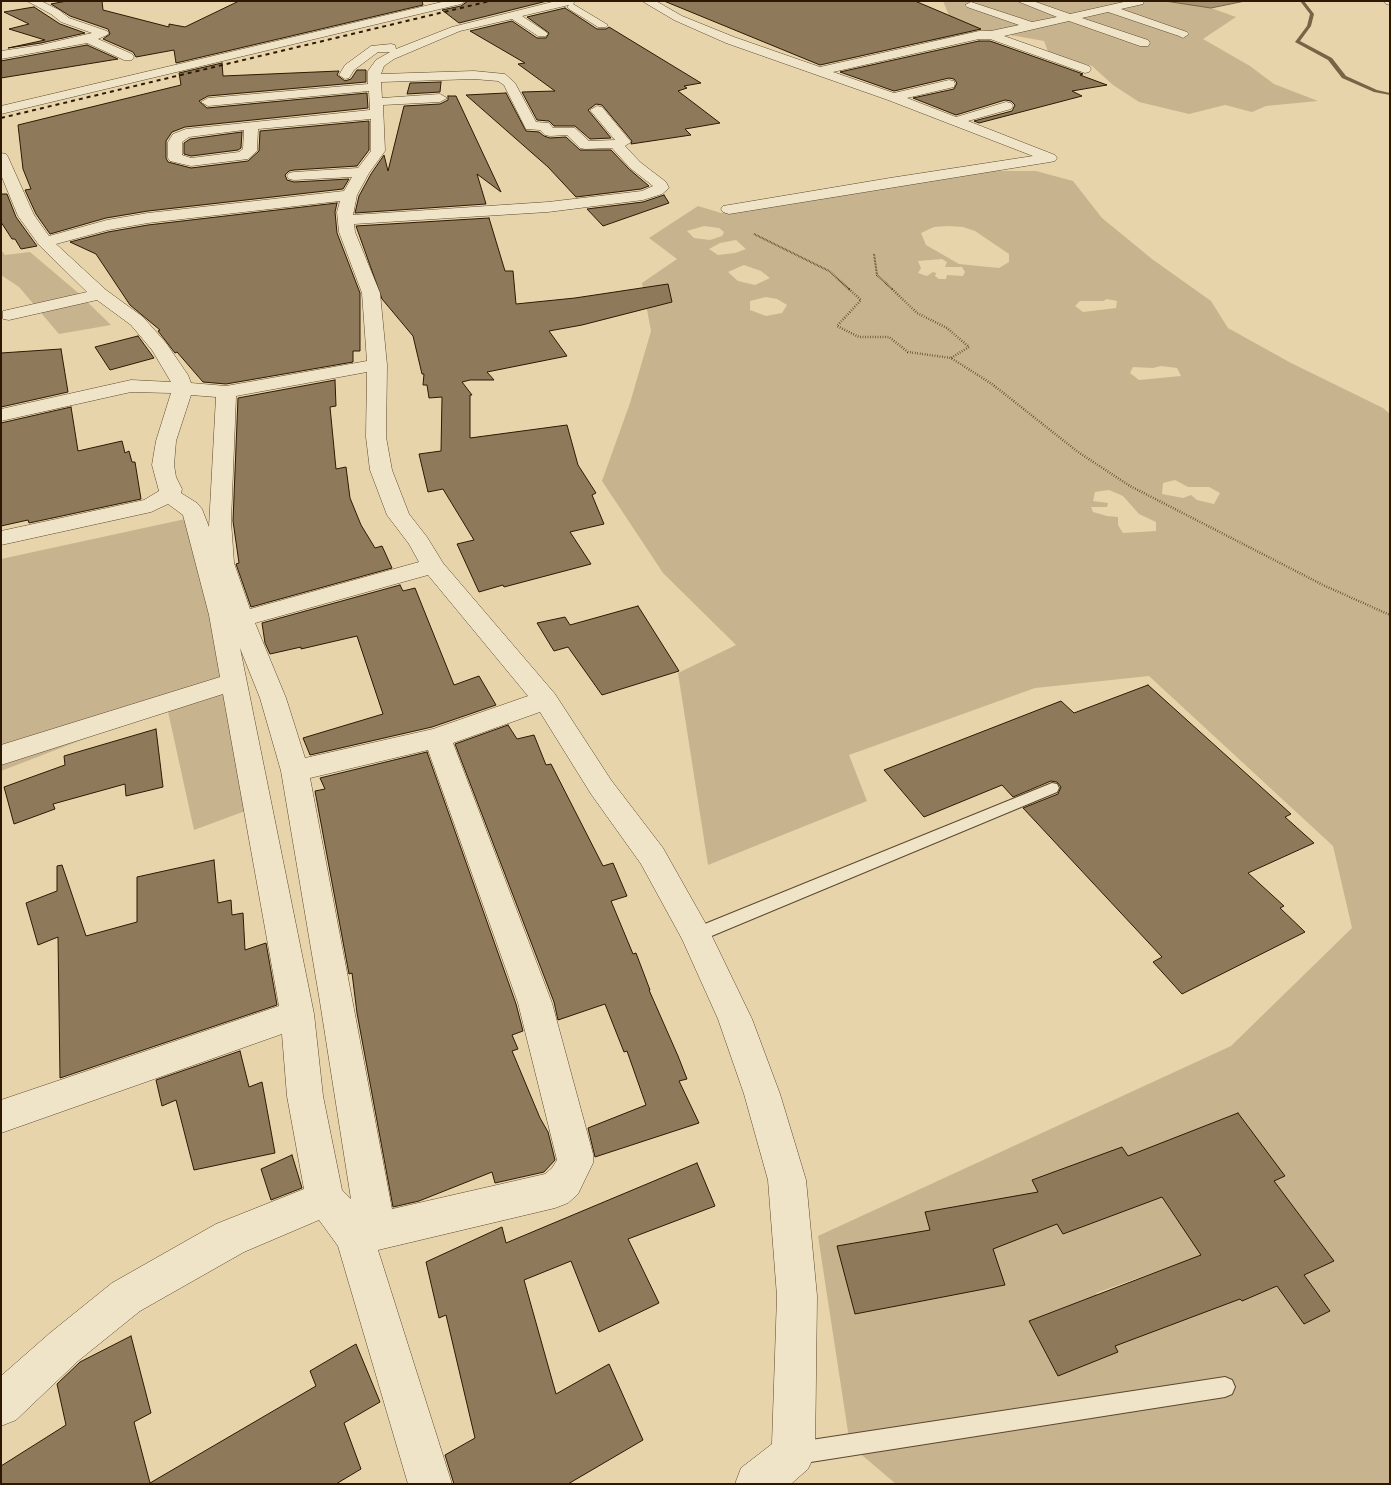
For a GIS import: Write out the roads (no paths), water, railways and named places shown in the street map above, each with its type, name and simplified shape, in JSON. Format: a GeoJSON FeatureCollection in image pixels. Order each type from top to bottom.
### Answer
{"type":"FeatureCollection","features":[{"type":"Feature","properties":{"kind":"street"},"geometry":{"type":"LineString","coordinates":[[1,110],[461,1]]}},
{"type":"Feature","properties":{"kind":"street"},"geometry":{"type":"LineString","coordinates":[[647,1],[678,18],[730,40],[893,97],[1050,158],[729,209]]}},
{"type":"Feature","properties":{"kind":"street"},"geometry":{"type":"LineString","coordinates":[[1022,1],[1144,42]]}},
{"type":"Feature","properties":{"kind":"street"},"geometry":{"type":"LineString","coordinates":[[1083,1],[1183,34]]}},
{"type":"Feature","properties":{"kind":"street"},"geometry":{"type":"LineString","coordinates":[[1,55],[41,49],[102,33],[65,20],[38,2]]}},
{"type":"Feature","properties":{"kind":"street"},"geometry":{"type":"LineString","coordinates":[[821,71],[1139,2]]}},
{"type":"Feature","properties":{"kind":"street"},"geometry":{"type":"LineString","coordinates":[[602,25],[577,4],[456,28],[384,59],[374,71],[378,150],[362,172],[349,195],[345,212],[347,232],[371,293],[377,365],[376,437],[381,470],[398,515],[419,542],[433,566],[546,700],[601,787],[652,856],[696,935],[735,1019],[762,1094],[787,1180],[797,1296],[793,1454],[757,1484]]}},
{"type":"Feature","properties":{"kind":"street"},"geometry":{"type":"LineString","coordinates":[[971,5],[1032,26]]}},
{"type":"Feature","properties":{"kind":"street"},"geometry":{"type":"LineString","coordinates":[[510,17],[542,34]]}},
{"type":"Feature","properties":{"kind":"street"},"geometry":{"type":"LineString","coordinates":[[456,28],[473,40]]}},
{"type":"Feature","properties":{"kind":"street"},"geometry":{"type":"LineString","coordinates":[[1116,49],[1196,31]]}},
{"type":"Feature","properties":{"kind":"street"},"geometry":{"type":"LineString","coordinates":[[991,35],[1085,69]]}},
{"type":"Feature","properties":{"kind":"street"},"geometry":{"type":"LineString","coordinates":[[88,38],[128,58]]}},
{"type":"Feature","properties":{"kind":"street"},"geometry":{"type":"LineString","coordinates":[[345,75],[349,68],[375,49],[407,48]]}},
{"type":"Feature","properties":{"kind":"street"},"geometry":{"type":"LineString","coordinates":[[251,125],[250,151],[244,156],[190,162],[175,158],[175,142],[182,134],[251,125],[375,95],[474,75],[501,77],[509,83],[531,126],[544,126],[550,132],[570,131],[585,145],[616,144],[624,141],[612,130],[597,110]]}},
{"type":"Feature","properties":{"kind":"street"},"geometry":{"type":"LineString","coordinates":[[893,97],[949,84]]}},
{"type":"Feature","properties":{"kind":"street"},"geometry":{"type":"LineString","coordinates":[[208,102],[375,95],[440,98]]}},
{"type":"Feature","properties":{"kind":"street"},"geometry":{"type":"LineString","coordinates":[[955,121],[1006,106]]}},
{"type":"Feature","properties":{"kind":"street"},"geometry":{"type":"LineString","coordinates":[[346,220],[548,207],[643,195],[661,188],[661,185],[635,165],[616,144]]}},
{"type":"Feature","properties":{"kind":"street"},"geometry":{"type":"LineString","coordinates":[[1,157],[18,217],[100,294],[137,321],[159,347],[178,375],[183,388],[166,441],[163,465],[165,477],[171,489],[169,495],[151,505],[1,538]]}},
{"type":"Feature","properties":{"kind":"street"},"geometry":{"type":"LineString","coordinates":[[294,176],[362,172]]}},
{"type":"Feature","properties":{"kind":"street"},"geometry":{"type":"LineString","coordinates":[[45,242],[107,225],[349,195]]}},
{"type":"Feature","properties":{"kind":"street"},"geometry":{"type":"LineString","coordinates":[[9,315],[100,294]]}},
{"type":"Feature","properties":{"kind":"street"},"geometry":{"type":"LineString","coordinates":[[1,415],[131,386],[226,392],[377,365]]}},
{"type":"Feature","properties":{"kind":"street"},"geometry":{"type":"LineString","coordinates":[[226,392],[220,521],[222,563],[241,619],[273,698],[295,771],[337,1002],[369,1197],[367,1234],[430,1484]]}},
{"type":"Feature","properties":{"kind":"street"},"geometry":{"type":"LineString","coordinates":[[169,495],[194,514],[221,615],[297,1014],[305,1096],[325,1199],[339,1214],[367,1234],[555,1190],[565,1181],[575,1163],[575,1154],[536,1003],[437,738]]}},
{"type":"Feature","properties":{"kind":"street"},"geometry":{"type":"LineString","coordinates":[[241,619],[433,566]]}},
{"type":"Feature","properties":{"kind":"street"},"geometry":{"type":"LineString","coordinates":[[1,755],[233,682]]}},
{"type":"Feature","properties":{"kind":"street"},"geometry":{"type":"LineString","coordinates":[[295,771],[437,738],[546,700]]}},
{"type":"Feature","properties":{"kind":"street"},"geometry":{"type":"LineString","coordinates":[[1,1118],[297,1014]]}},
{"type":"Feature","properties":{"kind":"street"},"geometry":{"type":"LineString","coordinates":[[1,1404],[64,1347],[126,1297],[230,1238],[325,1199]]}},
{"type":"Feature","properties":{"kind":"lane"},"geometry":{"type":"LineString","coordinates":[[696,935],[1052,788]]}},
{"type":"Feature","properties":{"kind":"lane"},"geometry":{"type":"LineString","coordinates":[[793,1454],[1225,1387]]}},
{"type":"Feature","properties":{"kind":"waterway"},"geometry":{"type":"LineString","coordinates":[[1302,1],[1312,14],[1309,26],[1297,41],[1330,59],[1344,77],[1376,91],[1390,94]]}},
{"type":"Feature","properties":{"kind":"railway"},"geometry":{"type":"LineString","coordinates":[[1,118],[490,1]]}}]}
